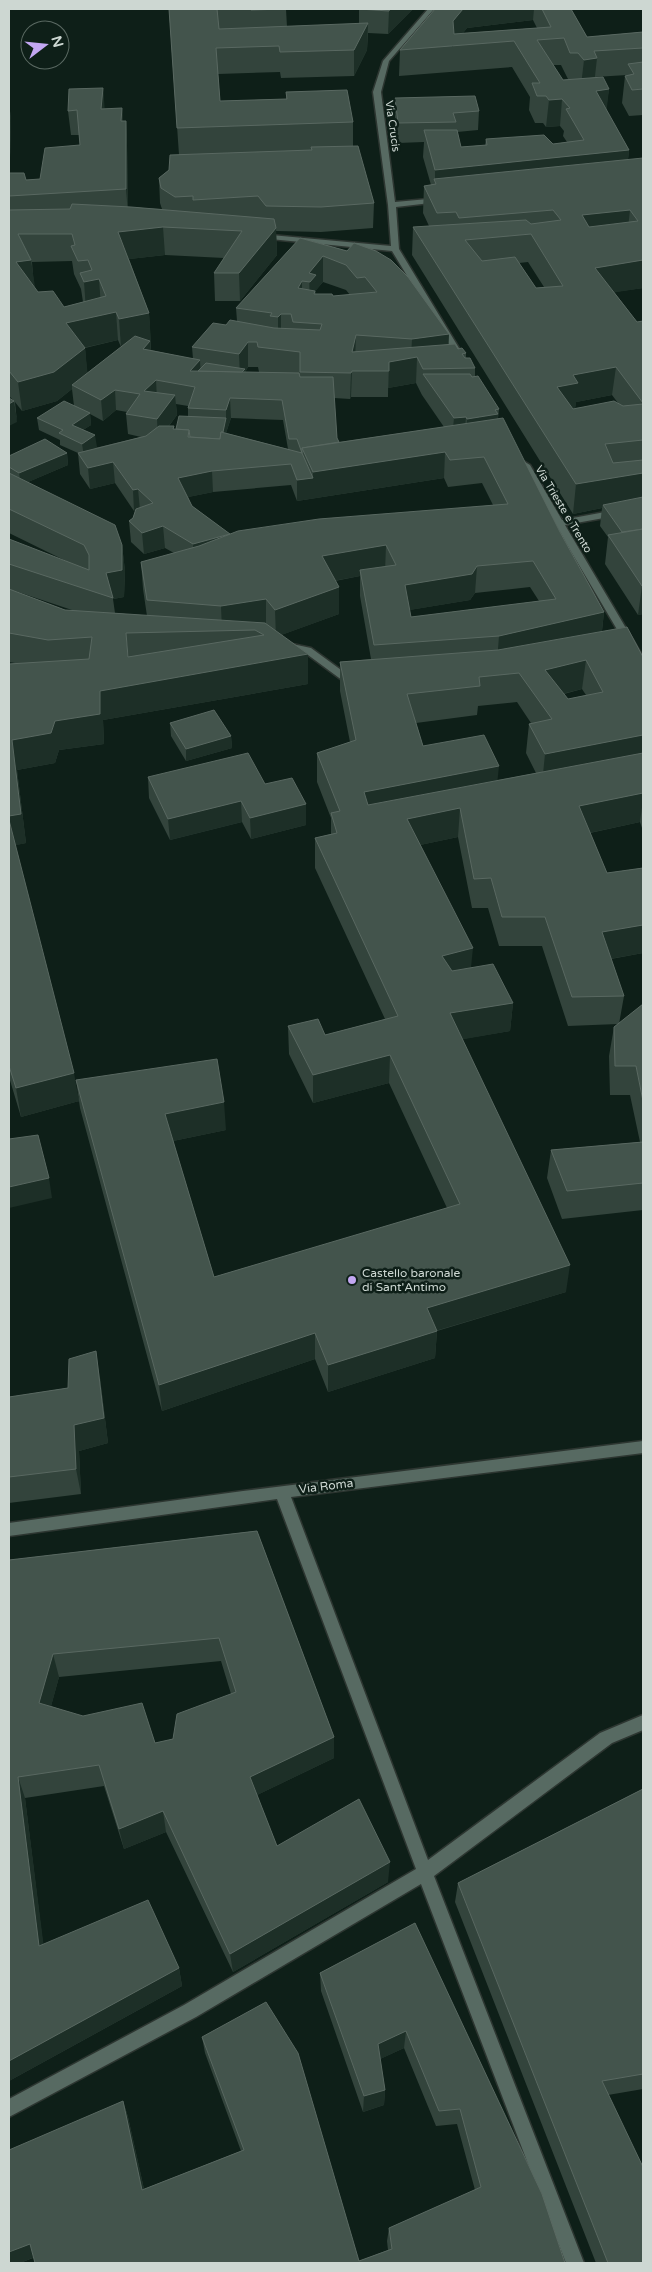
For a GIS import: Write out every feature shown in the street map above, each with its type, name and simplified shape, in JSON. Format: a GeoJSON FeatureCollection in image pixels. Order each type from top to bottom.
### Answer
{"type":"FeatureCollection","features":[{"type":"Feature","properties":{"kind":"street","name":"Via Crucis"},"geometry":{"type":"LineString","coordinates":[[392,204],[377,92],[386,61],[431,9]]}},
{"type":"Feature","properties":{"kind":"street"},"geometry":{"type":"LineString","coordinates":[[451,199],[392,204],[395,249],[465,365]]}},
{"type":"Feature","properties":{"kind":"street"},"geometry":{"type":"LineString","coordinates":[[246,235],[395,249]]}},
{"type":"Feature","properties":{"kind":"street","name":"Via Trieste e Trento"},"geometry":{"type":"LineString","coordinates":[[520,456],[627,645],[643,665]]}},
{"type":"Feature","properties":{"kind":"street"},"geometry":{"type":"LineString","coordinates":[[559,523],[643,508]]}},
{"type":"Feature","properties":{"kind":"street"},"geometry":{"type":"LineString","coordinates":[[269,642],[307,650],[350,681],[368,680]]}},
{"type":"Feature","properties":{"kind":"street","name":"Via Roma"},"geometry":{"type":"LineString","coordinates":[[9,1529],[282,1492],[643,1447]]}},
{"type":"Feature","properties":{"kind":"street"},"geometry":{"type":"LineString","coordinates":[[282,1492],[425,1873],[575,2263]]}},
{"type":"Feature","properties":{"kind":"street"},"geometry":{"type":"LineString","coordinates":[[9,2108],[190,2011],[425,1873],[606,1738],[643,1722]]}},
{"type":"Feature","properties":{"kind":"building"},"geometry":{"type":"Polygon","coordinates":[[[169,9],[217,9],[219,29],[368,23],[354,50],[280,52],[279,46],[216,48],[220,101],[287,99],[286,92],[347,90],[353,122],[177,128],[169,9]]]}},
{"type":"Feature","properties":{"kind":"building"},"geometry":{"type":"Polygon","coordinates":[[[251,9],[284,9],[251,10],[251,9]]]}},
{"type":"Feature","properties":{"kind":"building"},"geometry":{"type":"Polygon","coordinates":[[[359,9],[390,9],[389,11],[359,9]]]}},
{"type":"Feature","properties":{"kind":"building"},"geometry":{"type":"Polygon","coordinates":[[[435,9],[463,9],[453,21],[454,34],[551,27],[542,9],[571,9],[587,37],[643,32],[643,48],[594,51],[597,58],[584,60],[578,53],[570,53],[564,38],[537,40],[563,80],[603,77],[609,89],[596,91],[629,150],[435,170],[424,130],[457,130],[461,147],[487,145],[486,139],[544,135],[553,144],[584,140],[566,109],[570,108],[562,99],[549,100],[546,96],[537,96],[532,83],[540,83],[514,41],[400,50],[435,9]]]}},
{"type":"Feature","properties":{"kind":"building"},"geometry":{"type":"Polygon","coordinates":[[[643,62],[643,89],[632,90],[625,76],[634,74],[628,64],[643,62]]]}},
{"type":"Feature","properties":{"kind":"building"},"geometry":{"type":"Polygon","coordinates":[[[103,88],[101,109],[122,108],[121,121],[126,121],[126,189],[9,196],[9,173],[24,173],[26,180],[40,179],[45,148],[80,145],[77,110],[68,111],[69,89],[103,88]]]}},
{"type":"Feature","properties":{"kind":"building"},"geometry":{"type":"Polygon","coordinates":[[[475,96],[479,111],[453,113],[456,122],[398,123],[395,98],[475,96]]]}},
{"type":"Feature","properties":{"kind":"building"},"geometry":{"type":"Polygon","coordinates":[[[358,146],[374,203],[321,207],[266,206],[258,196],[193,200],[193,196],[175,197],[161,188],[159,178],[169,170],[170,155],[312,150],[311,147],[358,146]]]}},
{"type":"Feature","properties":{"kind":"building"},"geometry":{"type":"Polygon","coordinates":[[[643,158],[643,260],[595,268],[637,322],[643,321],[643,403],[616,367],[573,375],[578,383],[557,387],[573,409],[614,401],[623,406],[643,404],[643,440],[605,444],[613,463],[643,460],[643,473],[576,484],[413,227],[526,220],[531,224],[561,220],[553,210],[459,218],[456,212],[437,213],[424,186],[436,184],[434,179],[643,158]],[[630,210],[582,215],[589,227],[638,221],[630,210]],[[531,234],[465,240],[482,261],[515,257],[536,288],[563,286],[531,234]]]}},
{"type":"Feature","properties":{"kind":"building"},"geometry":{"type":"Polygon","coordinates":[[[72,204],[274,219],[276,228],[239,273],[214,273],[242,231],[163,227],[118,232],[149,313],[119,319],[116,312],[66,323],[85,348],[54,372],[18,382],[9,371],[9,210],[70,209],[72,204]],[[18,234],[31,260],[16,262],[38,292],[53,291],[64,307],[106,296],[99,279],[84,282],[80,273],[92,270],[88,260],[78,261],[71,246],[75,245],[72,234],[18,234]]]}},
{"type":"Feature","properties":{"kind":"building"},"geometry":{"type":"Polygon","coordinates":[[[300,238],[347,251],[354,243],[376,251],[391,260],[408,277],[449,334],[412,339],[356,335],[352,352],[455,344],[458,349],[462,348],[466,353],[462,354],[465,358],[470,358],[475,368],[423,369],[417,357],[389,362],[389,371],[352,371],[351,373],[300,372],[300,352],[258,347],[257,342],[248,342],[239,354],[192,347],[213,323],[226,325],[230,320],[274,328],[320,330],[322,324],[293,322],[291,314],[281,314],[278,317],[270,316],[272,313],[236,308],[300,238]],[[323,256],[309,273],[316,275],[310,282],[302,281],[298,288],[315,291],[314,294],[332,294],[333,296],[377,292],[365,277],[357,278],[346,265],[323,256]]]}},
{"type":"Feature","properties":{"kind":"building"},"geometry":{"type":"Polygon","coordinates":[[[135,336],[150,341],[143,349],[200,360],[190,371],[299,373],[300,377],[333,377],[337,438],[339,442],[302,448],[302,453],[297,439],[289,439],[282,400],[230,398],[226,410],[188,408],[195,387],[156,380],[144,391],[175,395],[157,419],[126,414],[140,394],[115,390],[101,400],[72,385],[135,336]]]}},
{"type":"Feature","properties":{"kind":"building"},"geometry":{"type":"Polygon","coordinates":[[[206,363],[245,369],[242,372],[198,371],[206,363]]]}},
{"type":"Feature","properties":{"kind":"building"},"geometry":{"type":"Polygon","coordinates":[[[423,374],[470,374],[472,377],[478,376],[499,409],[495,410],[498,414],[467,419],[466,417],[454,418],[423,374]]]}},
{"type":"Feature","properties":{"kind":"building"},"geometry":{"type":"Polygon","coordinates":[[[64,401],[90,413],[72,425],[95,435],[82,444],[59,433],[63,430],[37,418],[64,401]]]}},
{"type":"Feature","properties":{"kind":"building"},"geometry":{"type":"Polygon","coordinates":[[[179,416],[226,418],[220,439],[190,437],[189,430],[176,429],[179,416]]]}},
{"type":"Feature","properties":{"kind":"building"},"geometry":{"type":"Polygon","coordinates":[[[503,418],[560,532],[604,612],[499,636],[374,645],[360,570],[396,565],[386,545],[322,556],[339,587],[275,610],[266,599],[221,606],[147,600],[141,562],[199,546],[238,531],[319,519],[508,504],[484,457],[450,460],[445,452],[313,472],[302,448],[503,418]],[[533,561],[477,566],[472,574],[405,585],[411,617],[556,599],[533,561]]]}},
{"type":"Feature","properties":{"kind":"building"},"geometry":{"type":"Polygon","coordinates":[[[159,426],[174,426],[173,429],[189,430],[188,437],[220,439],[221,432],[302,453],[313,478],[297,480],[291,464],[212,471],[178,478],[192,506],[230,534],[193,544],[163,526],[142,533],[129,521],[133,518],[136,509],[153,503],[138,489],[133,490],[113,462],[88,468],[78,453],[146,436],[159,426]]]}},
{"type":"Feature","properties":{"kind":"building"},"geometry":{"type":"Polygon","coordinates":[[[45,439],[67,453],[19,473],[9,467],[9,456],[45,439]]]}},
{"type":"Feature","properties":{"kind":"building"},"geometry":{"type":"Polygon","coordinates":[[[9,473],[115,525],[122,545],[122,570],[106,573],[113,598],[9,564],[9,539],[89,570],[89,555],[84,545],[9,509],[9,473]]]}},
{"type":"Feature","properties":{"kind":"building"},"geometry":{"type":"Polygon","coordinates":[[[643,497],[643,529],[622,532],[603,505],[643,497]]]}},
{"type":"Feature","properties":{"kind":"building"},"geometry":{"type":"Polygon","coordinates":[[[643,529],[643,586],[642,586],[608,535],[643,529]]]}},
{"type":"Feature","properties":{"kind":"building"},"geometry":{"type":"Polygon","coordinates":[[[9,589],[65,610],[265,623],[308,654],[100,691],[100,714],[55,721],[51,733],[12,740],[21,814],[9,816],[9,664],[89,659],[92,637],[48,640],[9,633],[9,589]],[[255,630],[126,633],[128,657],[264,635],[255,630]]]}},
{"type":"Feature","properties":{"kind":"building"},"geometry":{"type":"Polygon","coordinates":[[[627,627],[643,657],[643,735],[545,754],[529,724],[552,719],[519,673],[479,677],[480,686],[407,694],[423,746],[484,735],[499,766],[364,792],[368,805],[643,753],[643,793],[579,806],[607,873],[643,868],[643,925],[602,932],[624,996],[572,997],[545,917],[502,917],[491,878],[474,879],[460,808],[407,819],[473,948],[442,956],[452,971],[493,964],[513,1003],[450,1013],[570,1265],[427,1308],[437,1331],[328,1365],[315,1333],[159,1385],[76,1080],[217,1059],[224,1102],[165,1114],[214,1277],[460,1204],[390,1055],[313,1075],[288,1026],[318,1019],[325,1035],[398,1016],[315,838],[337,833],[331,813],[340,811],[317,753],[356,740],[340,662],[498,650],[627,627]],[[586,660],[545,670],[568,699],[603,692],[586,660]]]}},
{"type":"Feature","properties":{"kind":"building"},"geometry":{"type":"Polygon","coordinates":[[[214,710],[231,736],[186,749],[170,723],[214,710]]]}},
{"type":"Feature","properties":{"kind":"building"},"geometry":{"type":"Polygon","coordinates":[[[248,753],[265,784],[292,778],[306,804],[250,818],[241,801],[168,819],[148,777],[248,753]]]}},
{"type":"Feature","properties":{"kind":"building"},"geometry":{"type":"Polygon","coordinates":[[[9,820],[74,1073],[16,1088],[9,1066],[9,820]]]}},
{"type":"Feature","properties":{"kind":"building"},"geometry":{"type":"Polygon","coordinates":[[[643,1004],[643,1101],[636,1066],[615,1066],[614,1027],[643,1004]]]}},
{"type":"Feature","properties":{"kind":"building"},"geometry":{"type":"Polygon","coordinates":[[[38,1135],[49,1178],[9,1187],[9,1139],[38,1135]]]}},
{"type":"Feature","properties":{"kind":"building"},"geometry":{"type":"Polygon","coordinates":[[[643,1142],[643,1183],[567,1191],[551,1150],[643,1142]]]}},
{"type":"Feature","properties":{"kind":"building"},"geometry":{"type":"Polygon","coordinates":[[[96,1351],[104,1418],[74,1425],[76,1469],[9,1477],[9,1397],[68,1388],[69,1359],[96,1351]]]}},
{"type":"Feature","properties":{"kind":"building"},"geometry":{"type":"Polygon","coordinates":[[[257,1531],[334,1737],[250,1777],[277,1846],[359,1799],[390,1862],[230,1954],[163,1811],[119,1829],[99,1765],[18,1777],[39,1946],[148,1900],[179,1968],[9,2061],[9,1560],[257,1531]],[[219,1638],[53,1654],[39,1703],[83,1716],[142,1703],[155,1743],[173,1739],[177,1714],[236,1692],[219,1638]]]}},
{"type":"Feature","properties":{"kind":"building"},"geometry":{"type":"Polygon","coordinates":[[[643,1789],[643,2074],[602,2081],[643,2167],[643,2262],[608,2263],[458,1883],[643,1789]]]}},
{"type":"Feature","properties":{"kind":"building"},"geometry":{"type":"Polygon","coordinates":[[[415,1923],[542,2194],[565,2263],[35,2263],[30,2244],[9,2252],[9,2150],[123,2101],[142,2190],[244,2150],[202,2037],[266,2002],[298,2053],[359,2261],[392,2249],[389,2228],[481,2187],[460,2109],[439,2111],[406,2031],[378,2044],[385,2090],[364,2096],[320,1973],[415,1923]]]}},
{"type":"Feature","properties":{"kind":"place","name":"Castello baronale di Sant'Antimo"},"geometry":{"type":"Point","coordinates":[352,1280]}}]}
